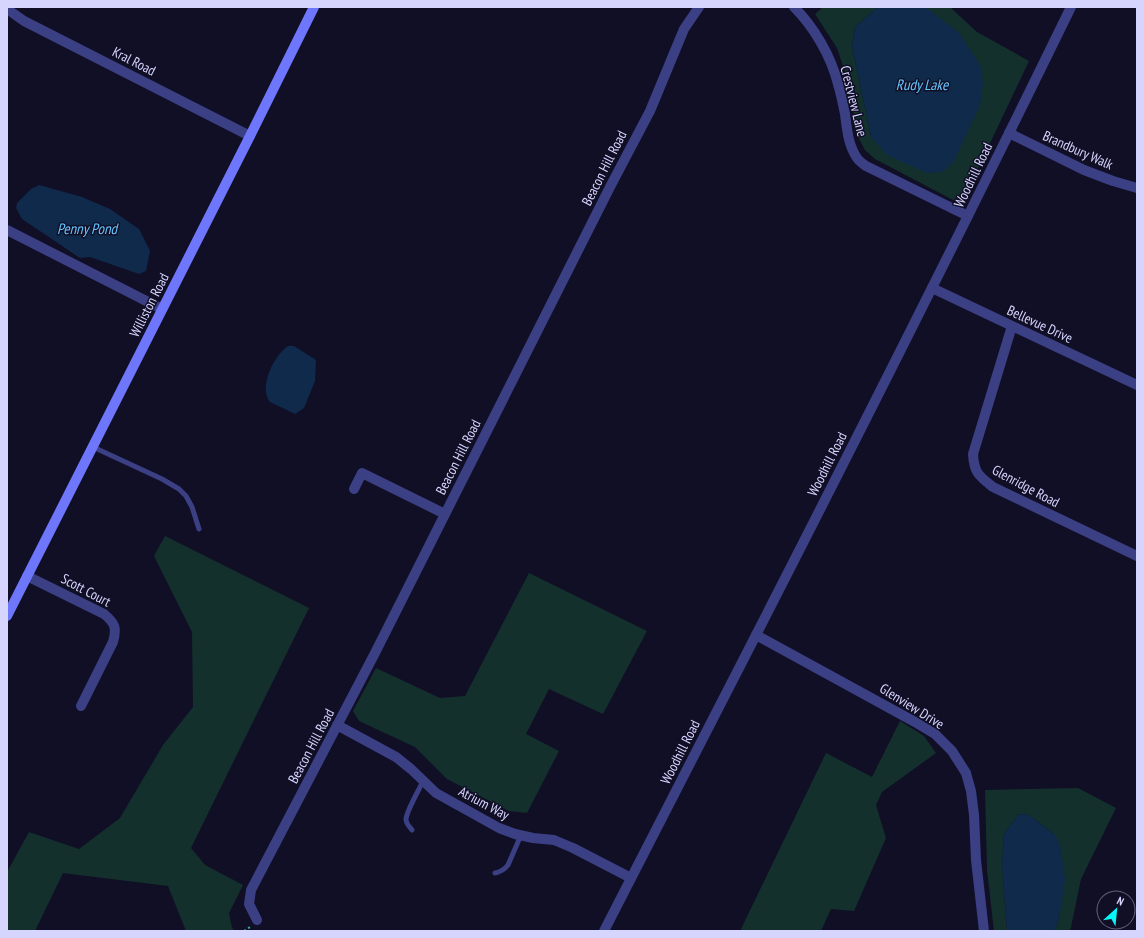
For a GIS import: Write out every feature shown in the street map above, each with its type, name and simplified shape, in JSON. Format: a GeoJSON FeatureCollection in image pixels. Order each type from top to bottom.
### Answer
{"type":"FeatureCollection","features":[{"type":"Feature","properties":{"kind":"main road","name":"Williston Road"},"geometry":{"type":"LineString","coordinates":[[7,616],[314,7]]}},
{"type":"Feature","properties":{"kind":"street","name":"Beacon Hill Road"},"geometry":{"type":"LineString","coordinates":[[257,920],[249,904],[251,890],[337,726],[650,111],[684,29],[699,7]]}},
{"type":"Feature","properties":{"kind":"street","name":"Crestview Lane"},"geometry":{"type":"LineString","coordinates":[[794,7],[813,30],[828,56],[838,82],[849,143],[858,160],[866,166],[968,216]]}},
{"type":"Feature","properties":{"kind":"street","name":"Woodhill Road"},"geometry":{"type":"LineString","coordinates":[[604,931],[932,288],[1071,7]]}},
{"type":"Feature","properties":{"kind":"street","name":"Kral Road"},"geometry":{"type":"LineString","coordinates":[[7,9],[24,21],[250,136]]}},
{"type":"Feature","properties":{"kind":"street","name":"Brandbury Walk"},"geometry":{"type":"LineString","coordinates":[[1009,133],[1084,170],[1137,188]]}},
{"type":"Feature","properties":{"kind":"street"},"geometry":{"type":"LineString","coordinates":[[7,230],[162,309]]}},
{"type":"Feature","properties":{"kind":"street","name":"Bellevue Drive"},"geometry":{"type":"LineString","coordinates":[[932,288],[1137,385]]}},
{"type":"Feature","properties":{"kind":"street","name":"Glenridge Road"},"geometry":{"type":"LineString","coordinates":[[1012,326],[973,454],[973,466],[981,478],[993,487],[1137,556]]}},
{"type":"Feature","properties":{"kind":"street"},"geometry":{"type":"LineString","coordinates":[[354,489],[362,473],[445,514]]}},
{"type":"Feature","properties":{"kind":"street","name":"Scott Court"},"geometry":{"type":"LineString","coordinates":[[27,576],[104,614],[115,626],[113,642],[81,706]]}},
{"type":"Feature","properties":{"kind":"street","name":"Glenview Drive"},"geometry":{"type":"LineString","coordinates":[[756,635],[915,722],[935,734],[952,750],[966,773],[971,791],[974,815],[976,860],[984,931]]}},
{"type":"Feature","properties":{"kind":"street","name":"Atrium Way"},"geometry":{"type":"LineString","coordinates":[[337,726],[396,757],[436,793],[499,828],[533,838],[554,840],[574,848],[631,878]]}},
{"type":"Feature","properties":{"kind":"lane"},"geometry":{"type":"LineString","coordinates":[[93,447],[162,479],[179,489],[186,496],[192,507],[199,528]]}},
{"type":"Feature","properties":{"kind":"lane"},"geometry":{"type":"LineString","coordinates":[[412,830],[407,824],[406,818],[423,781]]}},
{"type":"Feature","properties":{"kind":"lane"},"geometry":{"type":"LineString","coordinates":[[495,872],[500,872],[508,865],[521,835]]}},
{"type":"Feature","properties":{"kind":"green space"},"geometry":{"type":"Polygon","coordinates":[[[823,7],[878,7],[855,27],[852,46],[871,137],[928,9],[924,7],[952,7],[951,8],[977,32],[1029,61],[964,198],[953,200],[875,159],[865,150],[858,137],[848,81],[837,48],[815,14],[823,7]]]}},
{"type":"Feature","properties":{"kind":"green space"},"geometry":{"type":"Polygon","coordinates":[[[165,536],[309,608],[191,848],[205,865],[243,885],[229,913],[232,928],[235,931],[186,931],[168,886],[63,873],[35,931],[7,931],[7,872],[29,832],[79,849],[120,818],[163,745],[193,707],[192,632],[154,556],[165,536]]]}},
{"type":"Feature","properties":{"kind":"green space"},"geometry":{"type":"Polygon","coordinates":[[[529,573],[647,631],[603,714],[549,689],[526,734],[559,751],[527,813],[509,811],[447,779],[415,747],[359,721],[353,711],[376,668],[440,698],[465,696],[529,573]]]}},
{"type":"Feature","properties":{"kind":"green space"},"geometry":{"type":"Polygon","coordinates":[[[900,721],[924,736],[936,753],[882,792],[876,805],[886,838],[854,911],[831,909],[821,931],[740,931],[826,753],[872,777],[900,721]]]}},
{"type":"Feature","properties":{"kind":"green space"},"geometry":{"type":"Polygon","coordinates":[[[1078,788],[1116,808],[1081,879],[1069,931],[1055,931],[1060,914],[1054,834],[1029,815],[1019,814],[1004,834],[1002,864],[1007,931],[994,931],[987,870],[985,790],[1078,788]]]}},
{"type":"Feature","properties":{"kind":"water","name":"Rudy Lake"},"geometry":{"type":"Polygon","coordinates":[[[878,7],[924,7],[928,9],[959,33],[980,65],[983,82],[980,105],[954,161],[943,172],[927,173],[887,155],[871,137],[852,46],[855,27],[878,7]]]}},
{"type":"Feature","properties":{"kind":"water","name":"Penny Pond"},"geometry":{"type":"Polygon","coordinates":[[[39,185],[82,197],[110,209],[139,229],[150,251],[146,271],[139,274],[90,257],[80,258],[22,219],[16,208],[17,203],[31,189],[39,185]]]}},
{"type":"Feature","properties":{"kind":"water"},"geometry":{"type":"Polygon","coordinates":[[[288,346],[294,346],[316,360],[315,381],[304,408],[295,414],[270,402],[266,389],[269,372],[273,364],[283,350],[288,346]]]}},
{"type":"Feature","properties":{"kind":"water"},"geometry":{"type":"Polygon","coordinates":[[[1019,814],[1029,815],[1054,834],[1060,844],[1065,879],[1060,914],[1055,931],[1007,931],[1002,864],[1004,834],[1019,814]]]}}]}
